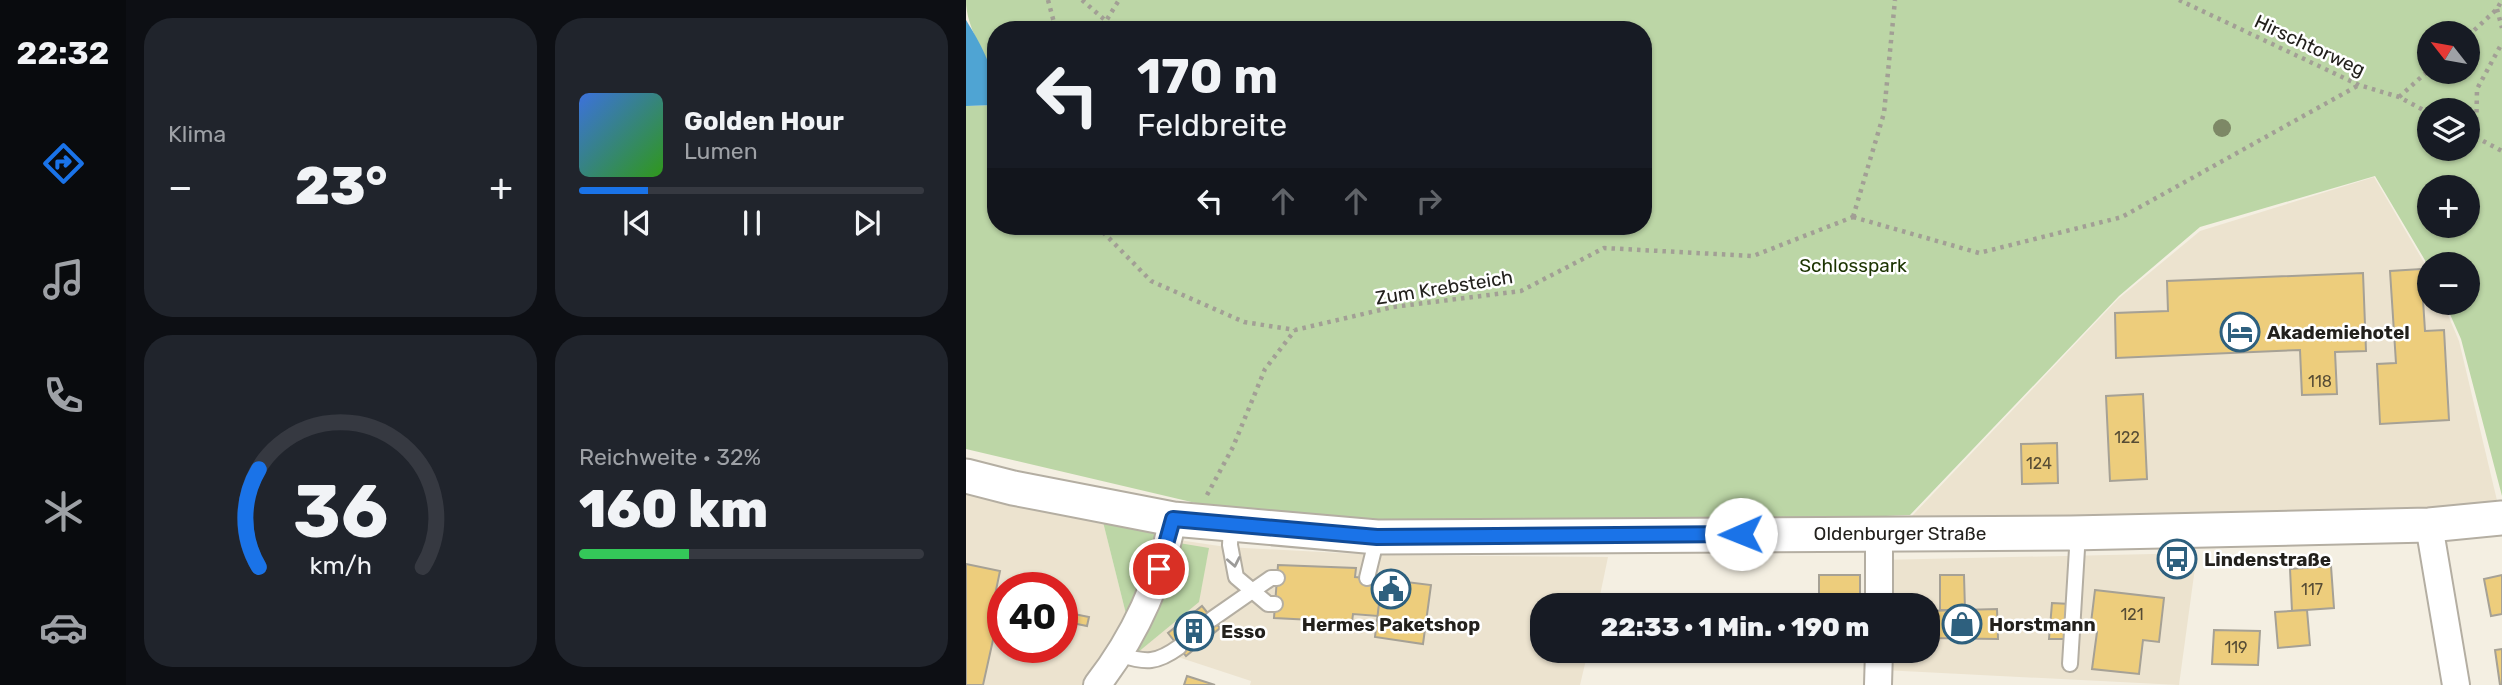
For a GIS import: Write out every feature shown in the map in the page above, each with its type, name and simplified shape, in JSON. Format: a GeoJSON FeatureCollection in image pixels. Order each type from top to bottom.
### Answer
{"type":"FeatureCollection","features":[{"type":"Feature","properties":{"kind":"street","name":"Oldenburger Straße"},"geometry":{"type":"LineString","coordinates":[[966,476],[1050,496],[1183,520],[1377,537],[1879,532],[2071,533],[2429,525],[2502,518]]}},
{"type":"Feature","properties":{"kind":"street"},"geometry":{"type":"LineString","coordinates":[[1097,685],[1121,654],[1147,606],[1183,520]]}},
{"type":"Feature","properties":{"kind":"street"},"geometry":{"type":"LineString","coordinates":[[2429,525],[2456,685]]}},
{"type":"Feature","properties":{"kind":"street"},"geometry":{"type":"LineString","coordinates":[[1879,532],[1879,593]]}},
{"type":"Feature","properties":{"kind":"street"},"geometry":{"type":"LineString","coordinates":[[1878,663],[1878,685]]}},
{"type":"Feature","properties":{"kind":"lane"},"geometry":{"type":"LineString","coordinates":[[1231,524],[1230,545],[1236,577],[1268,604],[1275,604]]}},
{"type":"Feature","properties":{"kind":"lane"},"geometry":{"type":"LineString","coordinates":[[2070,664],[2077,550],[2071,533]]}},
{"type":"Feature","properties":{"kind":"lane"},"geometry":{"type":"LineString","coordinates":[[1367,578],[1377,537]]}},
{"type":"Feature","properties":{"kind":"lane"},"geometry":{"type":"LineString","coordinates":[[1212,619],[1271,578],[1277,578]]}},
{"type":"Feature","properties":{"kind":"lane"},"geometry":{"type":"LineString","coordinates":[[1121,654],[1146,663],[1164,658],[1179,647]]}},
{"type":"Feature","properties":{"kind":"path"},"geometry":{"type":"LineString","coordinates":[[1048,0],[1054,21]]}},
{"type":"Feature","properties":{"kind":"path"},"geometry":{"type":"LineString","coordinates":[[1082,0],[1106,21],[1119,0]]}},
{"type":"Feature","properties":{"kind":"path"},"geometry":{"type":"LineString","coordinates":[[1895,0],[1884,113],[1853,216],[1979,253],[2122,217],[2359,85]]}},
{"type":"Feature","properties":{"kind":"path","name":"Hirschtorweg"},"geometry":{"type":"LineString","coordinates":[[2179,0],[2359,85],[2399,97],[2417,107]]}},
{"type":"Feature","properties":{"kind":"path"},"geometry":{"type":"LineString","coordinates":[[2480,25],[2497,9],[2502,0]]}},
{"type":"Feature","properties":{"kind":"path"},"geometry":{"type":"LineString","coordinates":[[2497,9],[2502,28]]}},
{"type":"Feature","properties":{"kind":"path"},"geometry":{"type":"LineString","coordinates":[[2477,98],[2477,89],[2502,43]]}},
{"type":"Feature","properties":{"kind":"path"},"geometry":{"type":"LineString","coordinates":[[2399,97],[2417,81]]}},
{"type":"Feature","properties":{"kind":"path"},"geometry":{"type":"LineString","coordinates":[[2480,140],[2502,151]]}},
{"type":"Feature","properties":{"kind":"path","name":"Zum Krebsteich"},"geometry":{"type":"LineString","coordinates":[[1106,235],[1151,281],[1244,322],[1295,330],[1393,307],[1521,291],[1604,248],[1753,256],[1853,216]]}},
{"type":"Feature","properties":{"kind":"path"},"geometry":{"type":"LineString","coordinates":[[1183,520],[1233,447],[1265,369],[1295,330]]}},
{"type":"Feature","properties":{"kind":"shaded area"},"geometry":{"type":"Polygon","coordinates":[[[2374,177],[2418,252],[2417,315],[2448,315],[2459,341],[2500,513],[2426,520],[1911,517],[2118,299],[2200,231],[2374,177]]]}},
{"type":"Feature","properties":{"kind":"shaded area"},"geometry":{"type":"Polygon","coordinates":[[[966,476],[1099,506],[1126,614],[1097,685],[966,685],[966,476]]]}},
{"type":"Feature","properties":{"kind":"shaded area"},"geometry":{"type":"Polygon","coordinates":[[[1172,539],[1226,547],[1378,555],[1608,557],[1600,593],[1530,593],[1530,663],[1585,663],[1580,685],[1250,685],[1251,681],[1178,657],[1145,667],[1127,659],[1172,539]]]}},
{"type":"Feature","properties":{"kind":"shaded area"},"geometry":{"type":"Polygon","coordinates":[[[2197,553],[2179,685],[1883,670],[1883,663],[1940,663],[1940,593],[1880,593],[1879,560],[2197,553]]]}},
{"type":"Feature","properties":{"kind":"green space","name":"Schlosspark"},"geometry":{"type":"Polygon","coordinates":[[[966,0],[2502,0],[2502,496],[2461,339],[2450,315],[2480,315],[2480,252],[2420,252],[2375,176],[2200,227],[2119,296],[1910,515],[1720,523],[1378,526],[1234,512],[966,449],[966,106],[987,105],[987,235],[1652,235],[1652,21],[987,21],[987,60],[973,30],[966,0]]]}},
{"type":"Feature","properties":{"kind":"green space"},"geometry":{"type":"Polygon","coordinates":[[[1099,506],[1173,519],[1165,551],[1126,614],[1099,506]]]}},
{"type":"Feature","properties":{"kind":"green space"},"geometry":{"type":"Polygon","coordinates":[[[1173,542],[1209,548],[1199,602],[1137,653],[1129,651],[1173,542]]]}},
{"type":"Feature","properties":{"kind":"water"},"geometry":{"type":"Polygon","coordinates":[[[966,20],[987,60],[987,105],[966,106],[966,20]]]}},
{"type":"Feature","properties":{"kind":"building","name":"Akademiehotel"},"geometry":{"type":"Polygon","coordinates":[[[2417,269],[2417,315],[2424,315],[2425,331],[2444,330],[2449,420],[2380,424],[2377,364],[2396,363],[2390,271],[2417,269]]]}},
{"type":"Feature","properties":{"kind":"building","name":"Akademiehotel"},"geometry":{"type":"Polygon","coordinates":[[[2363,273],[2366,351],[2335,352],[2337,394],[2302,395],[2300,350],[2116,358],[2115,313],[2168,311],[2167,281],[2363,273]]]}},
{"type":"Feature","properties":{"kind":"building"},"geometry":{"type":"Polygon","coordinates":[[[2143,394],[2147,479],[2110,481],[2106,396],[2143,394]]]}},
{"type":"Feature","properties":{"kind":"building"},"geometry":{"type":"Polygon","coordinates":[[[2057,443],[2058,483],[2022,484],[2021,444],[2057,443]]]}},
{"type":"Feature","properties":{"kind":"building"},"geometry":{"type":"Polygon","coordinates":[[[966,564],[1000,571],[987,572],[988,663],[983,685],[966,685],[966,564]]]}},
{"type":"Feature","properties":{"kind":"building"},"geometry":{"type":"Polygon","coordinates":[[[1278,565],[1356,568],[1355,577],[1382,579],[1378,616],[1353,614],[1352,622],[1274,618],[1278,565]]]}},
{"type":"Feature","properties":{"kind":"building"},"geometry":{"type":"Polygon","coordinates":[[[2331,566],[2334,608],[2292,611],[2290,569],[2331,566]]]}},
{"type":"Feature","properties":{"kind":"building"},"geometry":{"type":"Polygon","coordinates":[[[1819,575],[1860,575],[1860,593],[1819,593],[1819,575]]]}},
{"type":"Feature","properties":{"kind":"building"},"geometry":{"type":"Polygon","coordinates":[[[1940,575],[1964,575],[1965,610],[1940,610],[1940,575]]]}},
{"type":"Feature","properties":{"kind":"building"},"geometry":{"type":"Polygon","coordinates":[[[2502,575],[2502,614],[2491,616],[2484,579],[2502,575]]]}},
{"type":"Feature","properties":{"kind":"building"},"geometry":{"type":"Polygon","coordinates":[[[1382,579],[1431,585],[1423,644],[1375,637],[1382,579]]]}},
{"type":"Feature","properties":{"kind":"building"},"geometry":{"type":"Polygon","coordinates":[[[2095,590],[2164,598],[2159,642],[2143,640],[2139,674],[2092,669],[2097,632],[2090,631],[2095,590]]]}},
{"type":"Feature","properties":{"kind":"building"},"geometry":{"type":"Polygon","coordinates":[[[2052,603],[2070,604],[2069,639],[2049,639],[2052,603]]]}},
{"type":"Feature","properties":{"kind":"building","name":"Esso"},"geometry":{"type":"Polygon","coordinates":[[[1202,606],[1220,628],[1186,656],[1168,633],[1202,606]]]}},
{"type":"Feature","properties":{"kind":"building","name":"Horstmann"},"geometry":{"type":"Polygon","coordinates":[[[1997,609],[1998,639],[1940,638],[1940,611],[1997,609]]]}},
{"type":"Feature","properties":{"kind":"building"},"geometry":{"type":"Polygon","coordinates":[[[2307,610],[2310,645],[2278,648],[2275,612],[2307,610]]]}},
{"type":"Feature","properties":{"kind":"building"},"geometry":{"type":"Polygon","coordinates":[[[1078,615],[1089,617],[1087,626],[1078,624],[1078,615]]]}},
{"type":"Feature","properties":{"kind":"building"},"geometry":{"type":"Polygon","coordinates":[[[2214,630],[2260,631],[2258,665],[2212,664],[2214,630]]]}},
{"type":"Feature","properties":{"kind":"building"},"geometry":{"type":"Polygon","coordinates":[[[2502,649],[2502,685],[2500,685],[2495,650],[2502,649]]]}},
{"type":"Feature","properties":{"kind":"building"},"geometry":{"type":"Polygon","coordinates":[[[1187,676],[1215,685],[1184,685],[1187,676]]]}},
{"type":"Feature","properties":{"kind":"place","name":"Akademiehotel"},"geometry":{"type":"Point","coordinates":[2240,332]}},
{"type":"Feature","properties":{"kind":"place","name":"Lindenstraße"},"geometry":{"type":"Point","coordinates":[2177,559]}},
{"type":"Feature","properties":{"kind":"place","name":"Hermes Paketshop"},"geometry":{"type":"Point","coordinates":[1391,589]}},
{"type":"Feature","properties":{"kind":"place","name":"Horstmann"},"geometry":{"type":"Point","coordinates":[1962,624]}},
{"type":"Feature","properties":{"kind":"place","name":"Esso"},"geometry":{"type":"Point","coordinates":[1194,631]}},
{"type":"Feature","properties":{"kind":"route"},"geometry":{"type":"LineString","coordinates":[[1159,569],[1173,519],[1377,537],[1741,534]]}}]}
